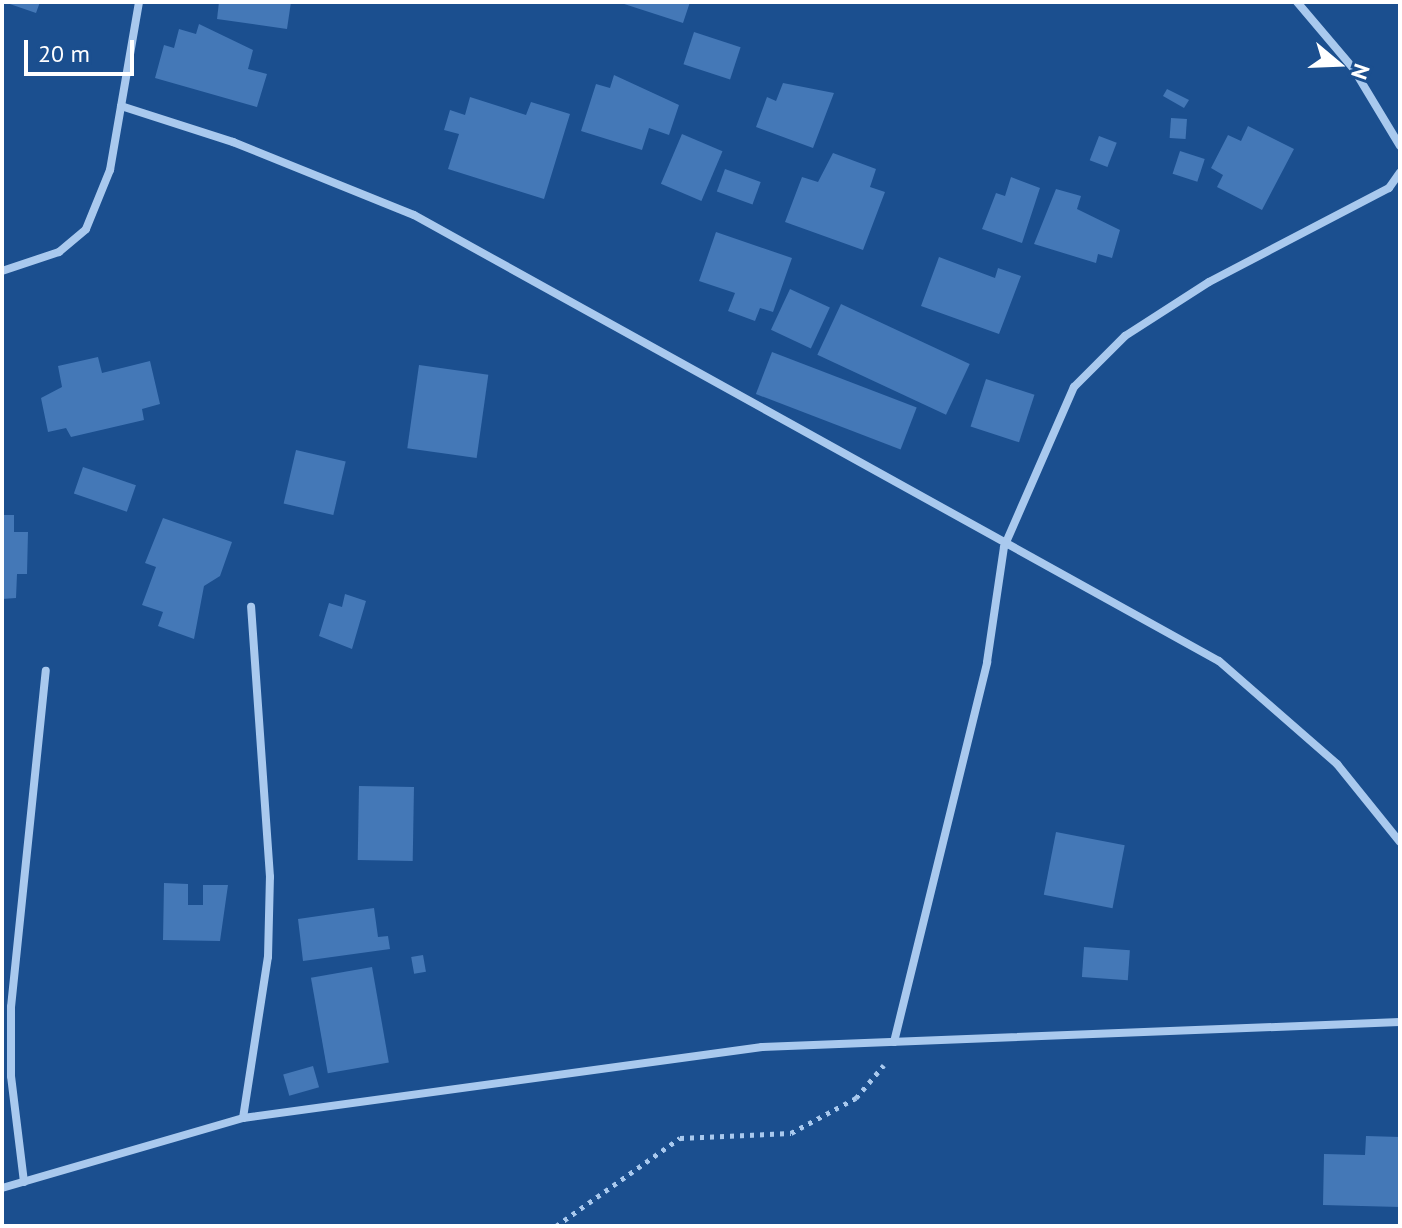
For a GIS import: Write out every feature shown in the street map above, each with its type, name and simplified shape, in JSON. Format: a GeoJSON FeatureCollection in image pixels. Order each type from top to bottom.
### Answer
{"type":"FeatureCollection","features":[{"type":"Feature","properties":{"kind":"street"},"geometry":{"type":"LineString","coordinates":[[2,271],[59,252],[86,229],[110,170],[139,2]]}},
{"type":"Feature","properties":{"kind":"street"},"geometry":{"type":"LineString","coordinates":[[1297,2],[1353,68],[1400,146]]}},
{"type":"Feature","properties":{"kind":"street"},"geometry":{"type":"LineString","coordinates":[[121,106],[233,142],[414,215],[532,275],[757,411],[959,512],[1004,547],[1219,661],[1337,764],[1400,842]]}},
{"type":"Feature","properties":{"kind":"street"},"geometry":{"type":"LineString","coordinates":[[894,1042],[987,662],[1004,547],[1074,387],[1125,336],[1209,282],[1389,188],[1400,172]]}},
{"type":"Feature","properties":{"kind":"street"},"geometry":{"type":"LineString","coordinates":[[243,1118],[268,957],[270,877],[251,607]]}},
{"type":"Feature","properties":{"kind":"street"},"geometry":{"type":"LineString","coordinates":[[24,1182],[11,1076],[11,1007],[46,671]]}},
{"type":"Feature","properties":{"kind":"street"},"geometry":{"type":"LineString","coordinates":[[2,1188],[243,1118],[762,1047],[1400,1022]]}},
{"type":"Feature","properties":{"kind":"path"},"geometry":{"type":"LineString","coordinates":[[556,1226],[680,1138],[791,1133],[824,1117],[882,1071],[894,1042]]}},
{"type":"Feature","properties":{"kind":"building"},"geometry":{"type":"Polygon","coordinates":[[[4,2],[40,2],[36,13],[4,2]]]}},
{"type":"Feature","properties":{"kind":"building"},"geometry":{"type":"Polygon","coordinates":[[[219,2],[291,2],[287,29],[217,19],[219,2]]]}},
{"type":"Feature","properties":{"kind":"building"},"geometry":{"type":"Polygon","coordinates":[[[618,2],[690,2],[683,23],[618,2]]]}},
{"type":"Feature","properties":{"kind":"building"},"geometry":{"type":"Polygon","coordinates":[[[199,24],[253,50],[248,69],[267,74],[257,107],[155,78],[164,45],[174,48],[179,29],[196,34],[199,24]]]}},
{"type":"Feature","properties":{"kind":"building"},"geometry":{"type":"Polygon","coordinates":[[[694,32],[741,47],[730,79],[683,64],[694,32]]]}},
{"type":"Feature","properties":{"kind":"building"},"geometry":{"type":"Polygon","coordinates":[[[614,75],[679,105],[669,135],[649,128],[642,150],[581,131],[596,84],[610,88],[614,75]]]}},
{"type":"Feature","properties":{"kind":"building"},"geometry":{"type":"Polygon","coordinates":[[[783,83],[834,93],[813,148],[756,127],[767,97],[776,101],[783,83]]]}},
{"type":"Feature","properties":{"kind":"building"},"geometry":{"type":"Polygon","coordinates":[[[1167,89],[1189,100],[1184,108],[1163,96],[1167,89]]]}},
{"type":"Feature","properties":{"kind":"building"},"geometry":{"type":"Polygon","coordinates":[[[470,97],[526,115],[531,102],[570,114],[544,199],[448,169],[459,134],[444,130],[450,110],[465,115],[470,97]]]}},
{"type":"Feature","properties":{"kind":"building"},"geometry":{"type":"Polygon","coordinates":[[[1171,118],[1187,119],[1186,139],[1170,138],[1171,118]]]}},
{"type":"Feature","properties":{"kind":"building"},"geometry":{"type":"Polygon","coordinates":[[[1248,126],[1294,149],[1262,210],[1217,187],[1223,175],[1211,168],[1228,135],[1241,141],[1248,126]]]}},
{"type":"Feature","properties":{"kind":"building"},"geometry":{"type":"Polygon","coordinates":[[[682,134],[723,151],[701,201],[661,184],[682,134]]]}},
{"type":"Feature","properties":{"kind":"building"},"geometry":{"type":"Polygon","coordinates":[[[1099,136],[1117,143],[1107,167],[1090,160],[1099,136]]]}},
{"type":"Feature","properties":{"kind":"building"},"geometry":{"type":"Polygon","coordinates":[[[1180,151],[1205,159],[1197,182],[1173,174],[1180,151]]]}},
{"type":"Feature","properties":{"kind":"building"},"geometry":{"type":"Polygon","coordinates":[[[833,153],[876,169],[870,187],[885,192],[863,250],[785,222],[802,177],[818,182],[833,153]]]}},
{"type":"Feature","properties":{"kind":"building"},"geometry":{"type":"Polygon","coordinates":[[[725,169],[761,182],[752,205],[717,192],[725,169]]]}},
{"type":"Feature","properties":{"kind":"building"},"geometry":{"type":"Polygon","coordinates":[[[1011,177],[1040,188],[1022,243],[982,229],[996,193],[1005,196],[1011,177]]]}},
{"type":"Feature","properties":{"kind":"building"},"geometry":{"type":"Polygon","coordinates":[[[1056,189],[1081,196],[1077,209],[1120,230],[1112,258],[1098,254],[1096,263],[1034,244],[1056,189]]]}},
{"type":"Feature","properties":{"kind":"building"},"geometry":{"type":"Polygon","coordinates":[[[716,232],[792,258],[773,312],[760,308],[755,321],[728,311],[735,293],[699,281],[716,232]]]}},
{"type":"Feature","properties":{"kind":"building"},"geometry":{"type":"Polygon","coordinates":[[[939,257],[995,278],[998,268],[1021,276],[999,334],[921,306],[939,257]]]}},
{"type":"Feature","properties":{"kind":"building"},"geometry":{"type":"Polygon","coordinates":[[[790,289],[830,308],[811,348],[771,330],[790,289]]]}},
{"type":"Feature","properties":{"kind":"building"},"geometry":{"type":"Polygon","coordinates":[[[841,304],[970,364],[946,415],[817,355],[841,304]]]}},
{"type":"Feature","properties":{"kind":"building"},"geometry":{"type":"Polygon","coordinates":[[[772,352],[917,408],[901,450],[756,394],[772,352]]]}},
{"type":"Feature","properties":{"kind":"building"},"geometry":{"type":"Polygon","coordinates":[[[98,357],[102,373],[150,361],[160,404],[142,409],[144,420],[71,437],[66,428],[48,432],[41,398],[62,387],[58,366],[98,357]]]}},
{"type":"Feature","properties":{"kind":"building"},"geometry":{"type":"Polygon","coordinates":[[[419,365],[488,375],[477,458],[407,448],[419,365]]]}},
{"type":"Feature","properties":{"kind":"building"},"geometry":{"type":"Polygon","coordinates":[[[986,379],[1035,395],[1019,442],[971,427],[986,379]]]}},
{"type":"Feature","properties":{"kind":"building"},"geometry":{"type":"Polygon","coordinates":[[[296,450],[346,461],[333,515],[284,504],[296,450]]]}},
{"type":"Feature","properties":{"kind":"building"},"geometry":{"type":"Polygon","coordinates":[[[83,467],[136,485],[127,512],[74,493],[83,467]]]}},
{"type":"Feature","properties":{"kind":"building"},"geometry":{"type":"Polygon","coordinates":[[[2,515],[14,515],[14,532],[28,532],[27,574],[17,574],[16,598],[2,599],[2,515]]]}},
{"type":"Feature","properties":{"kind":"building"},"geometry":{"type":"Polygon","coordinates":[[[163,518],[232,542],[220,576],[204,586],[194,639],[158,626],[163,612],[142,605],[156,567],[145,563],[163,518]]]}},
{"type":"Feature","properties":{"kind":"building"},"geometry":{"type":"Polygon","coordinates":[[[345,594],[366,601],[352,649],[319,636],[329,603],[342,607],[345,594]]]}},
{"type":"Feature","properties":{"kind":"building"},"geometry":{"type":"Polygon","coordinates":[[[359,786],[414,787],[413,861],[358,860],[359,786]]]}},
{"type":"Feature","properties":{"kind":"building"},"geometry":{"type":"Polygon","coordinates":[[[1056,832],[1125,845],[1113,908],[1044,895],[1056,832]]]}},
{"type":"Feature","properties":{"kind":"building"},"geometry":{"type":"Polygon","coordinates":[[[164,883],[188,884],[188,905],[203,905],[203,885],[228,885],[220,941],[163,940],[164,883]]]}},
{"type":"Feature","properties":{"kind":"building"},"geometry":{"type":"Polygon","coordinates":[[[374,908],[378,937],[388,936],[390,949],[303,961],[298,919],[374,908]]]}},
{"type":"Feature","properties":{"kind":"building"},"geometry":{"type":"Polygon","coordinates":[[[1084,947],[1130,950],[1128,980],[1082,977],[1084,947]]]}},
{"type":"Feature","properties":{"kind":"building"},"geometry":{"type":"Polygon","coordinates":[[[423,955],[426,972],[414,974],[411,957],[423,955]]]}},
{"type":"Feature","properties":{"kind":"building"},"geometry":{"type":"Polygon","coordinates":[[[372,967],[389,1063],[328,1073],[311,978],[372,967]]]}},
{"type":"Feature","properties":{"kind":"building"},"geometry":{"type":"Polygon","coordinates":[[[313,1066],[319,1087],[289,1096],[283,1075],[313,1066]]]}},
{"type":"Feature","properties":{"kind":"building"},"geometry":{"type":"Polygon","coordinates":[[[1366,1136],[1400,1137],[1400,1207],[1323,1205],[1324,1154],[1365,1155],[1366,1136]]]}}]}
